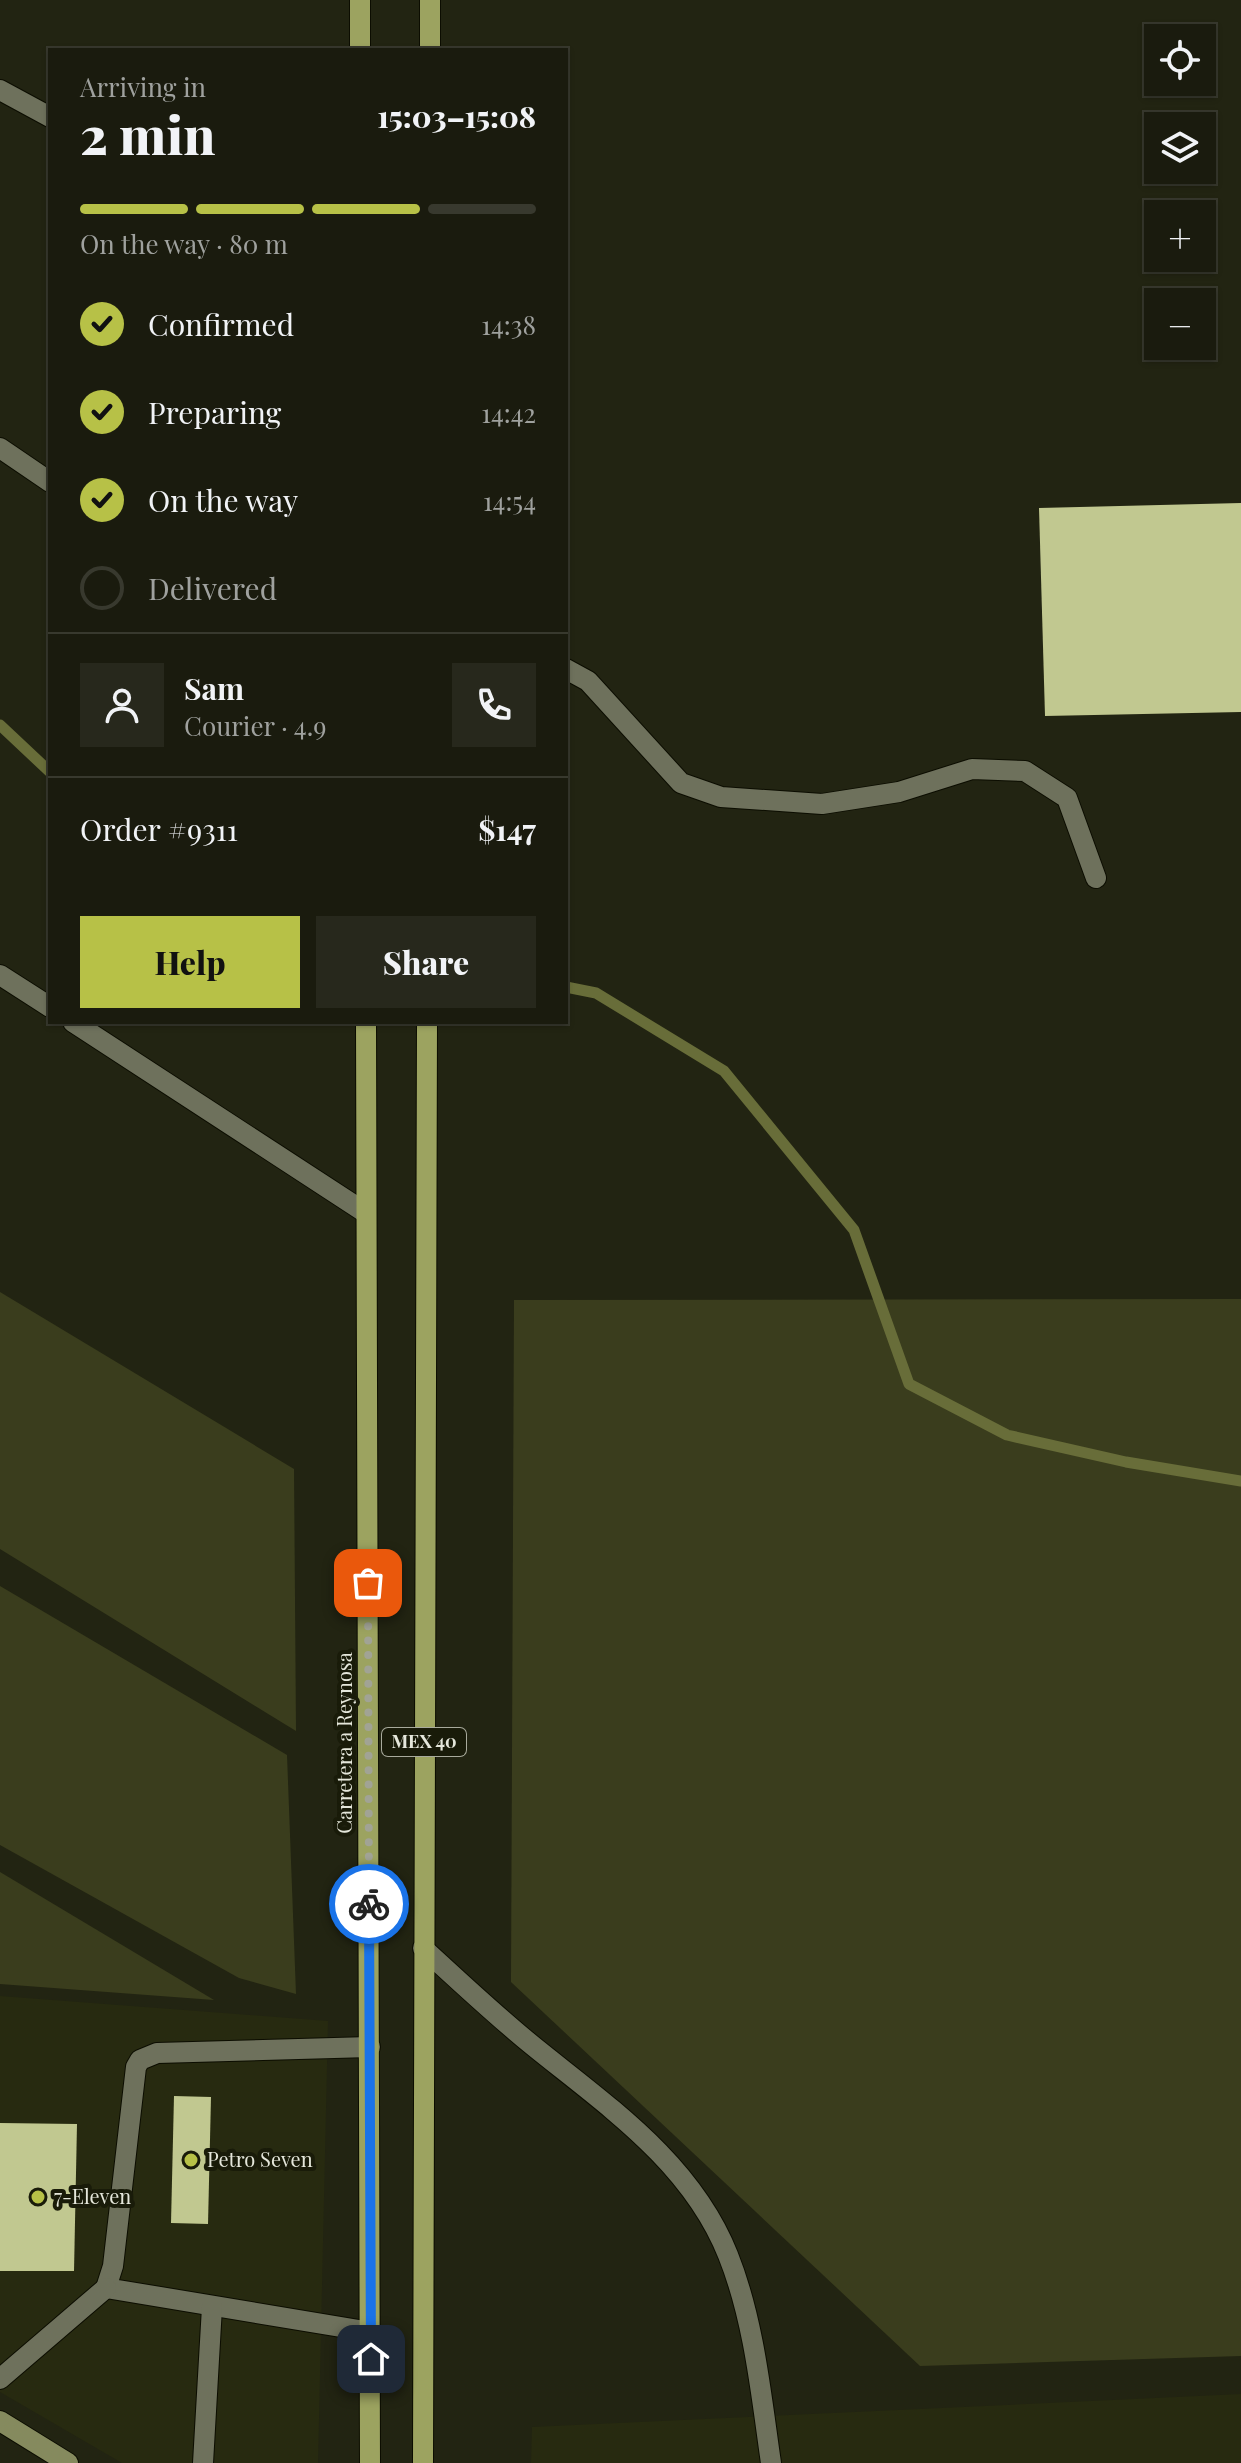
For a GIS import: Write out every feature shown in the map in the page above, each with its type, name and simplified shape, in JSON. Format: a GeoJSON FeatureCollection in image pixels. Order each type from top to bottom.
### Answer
{"type":"FeatureCollection","features":[{"type":"Feature","properties":{"kind":"main road"},"geometry":{"type":"LineString","coordinates":[[360,0],[360,48]]}},
{"type":"Feature","properties":{"kind":"main road"},"geometry":{"type":"LineString","coordinates":[[430,0],[430,48]]}},
{"type":"Feature","properties":{"kind":"main road","name":"Carretera a Reynosa"},"geometry":{"type":"LineString","coordinates":[[366,1024],[370,2463]]}},
{"type":"Feature","properties":{"kind":"main road","name":"MEX 40"},"geometry":{"type":"LineString","coordinates":[[423,2463],[427,1024]]}},
{"type":"Feature","properties":{"kind":"main road"},"geometry":{"type":"LineString","coordinates":[[0,2421],[68,2463]]}},
{"type":"Feature","properties":{"kind":"lane"},"geometry":{"type":"LineString","coordinates":[[0,90],[48,116]]}},
{"type":"Feature","properties":{"kind":"lane"},"geometry":{"type":"LineString","coordinates":[[0,448],[48,481]]}},
{"type":"Feature","properties":{"kind":"lane"},"geometry":{"type":"LineString","coordinates":[[568,670],[588,681],[681,783],[721,797],[822,804],[899,792],[972,769],[1025,771],[1067,798],[1096,878]]}},
{"type":"Feature","properties":{"kind":"lane"},"geometry":{"type":"LineString","coordinates":[[0,975],[48,1006]]}},
{"type":"Feature","properties":{"kind":"lane"},"geometry":{"type":"LineString","coordinates":[[76,1024],[366,1213]]}},
{"type":"Feature","properties":{"kind":"lane"},"geometry":{"type":"LineString","coordinates":[[423,1948],[504,2023],[654,2145],[696,2193],[728,2255],[752,2336],[771,2463]]}},
{"type":"Feature","properties":{"kind":"lane"},"geometry":{"type":"LineString","coordinates":[[0,2379],[106,2288],[113,2266],[136,2067],[140,2060],[157,2053],[370,2047]]}},
{"type":"Feature","properties":{"kind":"lane"},"geometry":{"type":"LineString","coordinates":[[106,2288],[371,2332]]}},
{"type":"Feature","properties":{"kind":"lane"},"geometry":{"type":"LineString","coordinates":[[203,2463],[212,2307]]}},
{"type":"Feature","properties":{"kind":"shaded area"},"geometry":{"type":"Polygon","coordinates":[[[0,1292],[294,1469],[296,1731],[0,1549],[0,1292]]]}},
{"type":"Feature","properties":{"kind":"shaded area"},"geometry":{"type":"Polygon","coordinates":[[[1241,1299],[1241,2356],[920,2366],[511,1982],[514,1300],[1241,1299]]]}},
{"type":"Feature","properties":{"kind":"shaded area"},"geometry":{"type":"Polygon","coordinates":[[[0,1586],[287,1755],[296,1994],[239,1978],[0,1845],[0,1586]]]}},
{"type":"Feature","properties":{"kind":"shaded area"},"geometry":{"type":"Polygon","coordinates":[[[0,1872],[214,2000],[0,1984],[0,1872]]]}},
{"type":"Feature","properties":{"kind":"shaded area"},"geometry":{"type":"Polygon","coordinates":[[[0,1996],[328,2021],[318,2463],[122,2463],[0,2392],[0,1996]]]}},
{"type":"Feature","properties":{"kind":"shaded area"},"geometry":{"type":"Polygon","coordinates":[[[1241,2394],[1241,2463],[531,2463],[532,2427],[1241,2394]]]}},
{"type":"Feature","properties":{"kind":"building"},"geometry":{"type":"Polygon","coordinates":[[[1241,503],[1241,712],[1045,716],[1039,508],[1241,503]]]}},
{"type":"Feature","properties":{"kind":"building","name":"Petro Seven"},"geometry":{"type":"Polygon","coordinates":[[[174,2096],[211,2097],[208,2224],[171,2223],[174,2096]]]}},
{"type":"Feature","properties":{"kind":"building","name":"7-Eleven"},"geometry":{"type":"Polygon","coordinates":[[[0,2123],[77,2124],[74,2271],[0,2271],[0,2123]]]}},
{"type":"Feature","properties":{"kind":"waterway"},"geometry":{"type":"LineString","coordinates":[[0,725],[48,770]]}},
{"type":"Feature","properties":{"kind":"waterway"},"geometry":{"type":"LineString","coordinates":[[568,987],[596,993],[724,1071],[854,1230],[909,1384],[1007,1435],[1126,1462],[1241,1481]]}},
{"type":"Feature","properties":{"kind":"way so far"},"geometry":{"type":"LineString","coordinates":[[368,1583],[369,1904]]}},
{"type":"Feature","properties":{"kind":"place","name":"Petro Seven"},"geometry":{"type":"Point","coordinates":[191,2160]}},
{"type":"Feature","properties":{"kind":"place","name":"7-Eleven"},"geometry":{"type":"Point","coordinates":[38,2197]}},
{"type":"Feature","properties":{"kind":"route"},"geometry":{"type":"LineString","coordinates":[[369,1904],[371,2359]]}}]}
